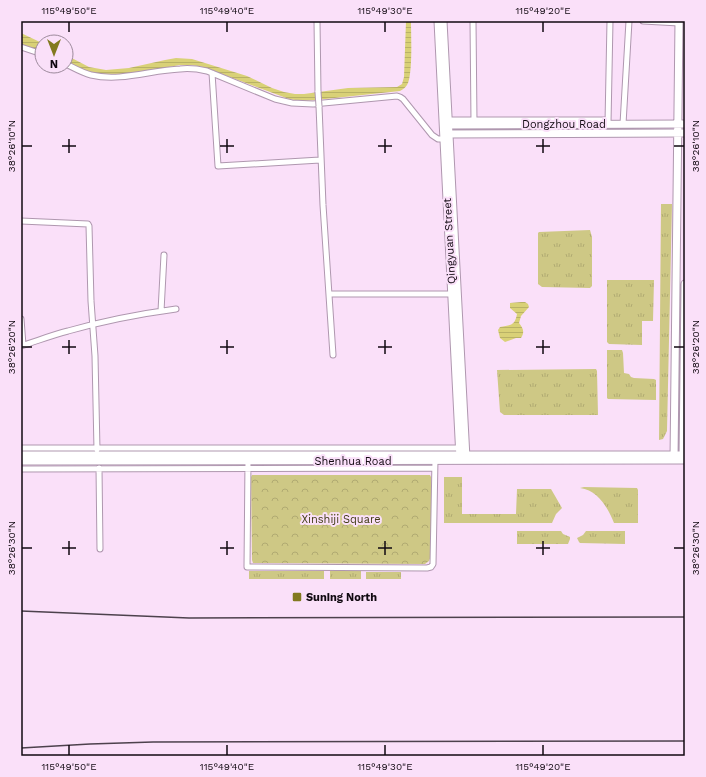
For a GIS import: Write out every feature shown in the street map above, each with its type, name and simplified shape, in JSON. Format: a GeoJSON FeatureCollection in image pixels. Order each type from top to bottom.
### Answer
{"type":"FeatureCollection","features":[{"type":"Feature","properties":{"kind":"main road","name":"Qingyuan Street"},"geometry":{"type":"LineString","coordinates":[[438,21],[447,123]]}},
{"type":"Feature","properties":{"kind":"main road","name":"Qingyuan Street"},"geometry":{"type":"LineString","coordinates":[[444,21],[447,123],[446,136],[452,294],[463,456]]}},
{"type":"Feature","properties":{"kind":"main road"},"geometry":{"type":"LineString","coordinates":[[674,458],[682,133],[679,22]]}},
{"type":"Feature","properties":{"kind":"main road","name":"Dongzhou Road"},"geometry":{"type":"LineString","coordinates":[[447,123],[608,122],[623,124],[682,124]]}},
{"type":"Feature","properties":{"kind":"main road","name":"Dongzhou Road"},"geometry":{"type":"LineString","coordinates":[[446,136],[682,133]]}},
{"type":"Feature","properties":{"kind":"main road","name":"Qingyuan Street"},"geometry":{"type":"LineString","coordinates":[[446,136],[463,456]]}},
{"type":"Feature","properties":{"kind":"main road"},"geometry":{"type":"LineString","coordinates":[[684,458],[685,284]]}},
{"type":"Feature","properties":{"kind":"main road","name":"Shenhua Road"},"geometry":{"type":"LineString","coordinates":[[21,455],[97,452],[684,458]]}},
{"type":"Feature","properties":{"kind":"main road","name":"Shenhua Road"},"geometry":{"type":"LineString","coordinates":[[21,461],[248,464],[434,460],[463,456]]}},
{"type":"Feature","properties":{"kind":"street"},"geometry":{"type":"LineString","coordinates":[[317,21],[320,160],[333,356]]}},
{"type":"Feature","properties":{"kind":"street"},"geometry":{"type":"LineString","coordinates":[[473,21],[474,122]]}},
{"type":"Feature","properties":{"kind":"street"},"geometry":{"type":"LineString","coordinates":[[608,122],[610,21]]}},
{"type":"Feature","properties":{"kind":"street"},"geometry":{"type":"LineString","coordinates":[[623,124],[629,21]]}},
{"type":"Feature","properties":{"kind":"street"},"geometry":{"type":"LineString","coordinates":[[643,21],[679,22]]}},
{"type":"Feature","properties":{"kind":"street"},"geometry":{"type":"LineString","coordinates":[[21,47],[34,51]]}},
{"type":"Feature","properties":{"kind":"street"},"geometry":{"type":"LineString","coordinates":[[74,68],[90,75],[108,77],[178,69],[199,69],[275,99],[292,103],[313,104],[397,96],[400,97],[432,135],[438,139],[446,136]]}},
{"type":"Feature","properties":{"kind":"street"},"geometry":{"type":"LineString","coordinates":[[212,74],[218,166],[320,160]]}},
{"type":"Feature","properties":{"kind":"street"},"geometry":{"type":"LineString","coordinates":[[21,221],[88,224],[89,226],[92,325],[95,356],[97,452],[21,448]]}},
{"type":"Feature","properties":{"kind":"street"},"geometry":{"type":"LineString","coordinates":[[161,311],[164,255]]}},
{"type":"Feature","properties":{"kind":"street"},"geometry":{"type":"LineString","coordinates":[[329,294],[452,294]]}},
{"type":"Feature","properties":{"kind":"street"},"geometry":{"type":"LineString","coordinates":[[21,319],[22,345],[66,331],[112,320],[176,309]]}},
{"type":"Feature","properties":{"kind":"street"},"geometry":{"type":"LineString","coordinates":[[248,464],[247,567],[427,568],[434,564],[434,460]]}},
{"type":"Feature","properties":{"kind":"street"},"geometry":{"type":"LineString","coordinates":[[21,469],[248,464],[434,468]]}},
{"type":"Feature","properties":{"kind":"street"},"geometry":{"type":"LineString","coordinates":[[99,468],[100,548]]}},
{"type":"Feature","properties":{"kind":"green space"},"geometry":{"type":"Polygon","coordinates":[[[661,204],[672,204],[667,431],[663,439],[659,440],[661,204]]]}},
{"type":"Feature","properties":{"kind":"green space"},"geometry":{"type":"Polygon","coordinates":[[[590,230],[592,237],[592,286],[590,288],[542,287],[538,284],[538,233],[590,230]]]}},
{"type":"Feature","properties":{"kind":"green space"},"geometry":{"type":"Polygon","coordinates":[[[607,280],[654,280],[653,321],[642,321],[642,345],[609,344],[607,342],[607,280]]]}},
{"type":"Feature","properties":{"kind":"green space"},"geometry":{"type":"Polygon","coordinates":[[[607,350],[622,350],[624,373],[629,374],[634,378],[656,380],[656,400],[607,398],[607,350]]]}},
{"type":"Feature","properties":{"kind":"green space"},"geometry":{"type":"Polygon","coordinates":[[[596,369],[598,415],[504,415],[500,412],[497,370],[596,369]]]}},
{"type":"Feature","properties":{"kind":"green space","name":"Xinshiji Square"},"geometry":{"type":"Polygon","coordinates":[[[252,475],[430,475],[431,556],[429,561],[425,564],[253,563],[252,475]]]}},
{"type":"Feature","properties":{"kind":"green space"},"geometry":{"type":"Polygon","coordinates":[[[444,477],[462,477],[462,514],[516,514],[517,489],[551,489],[562,508],[556,514],[552,523],[444,523],[444,477]]]}},
{"type":"Feature","properties":{"kind":"green space"},"geometry":{"type":"Polygon","coordinates":[[[580,488],[637,488],[638,523],[614,523],[609,511],[602,501],[592,492],[580,488]]]}},
{"type":"Feature","properties":{"kind":"green space"},"geometry":{"type":"Polygon","coordinates":[[[517,531],[561,531],[563,534],[570,537],[570,539],[568,544],[517,544],[517,531]]]}},
{"type":"Feature","properties":{"kind":"green space"},"geometry":{"type":"Polygon","coordinates":[[[586,531],[625,531],[625,544],[580,543],[577,538],[583,535],[586,531]]]}},
{"type":"Feature","properties":{"kind":"green space"},"geometry":{"type":"Polygon","coordinates":[[[249,571],[324,571],[324,579],[249,579],[249,571]]]}},
{"type":"Feature","properties":{"kind":"green space"},"geometry":{"type":"Polygon","coordinates":[[[330,571],[361,571],[361,579],[330,579],[330,571]]]}},
{"type":"Feature","properties":{"kind":"green space"},"geometry":{"type":"Polygon","coordinates":[[[366,572],[401,572],[401,579],[366,579],[366,572]]]}},
{"type":"Feature","properties":{"kind":"shaded area"},"geometry":{"type":"Polygon","coordinates":[[[406,21],[411,21],[409,80],[405,88],[400,91],[301,101],[289,99],[203,67],[180,65],[118,75],[88,72],[74,66],[74,59],[89,67],[106,70],[129,68],[176,58],[192,59],[247,76],[272,88],[295,94],[348,88],[397,87],[402,84],[404,77],[406,21]]]}},
{"type":"Feature","properties":{"kind":"shaded area"},"geometry":{"type":"Polygon","coordinates":[[[21,33],[34,39],[34,50],[21,45],[21,33]]]}},
{"type":"Feature","properties":{"kind":"shaded area"},"geometry":{"type":"Polygon","coordinates":[[[525,302],[529,307],[521,316],[519,323],[523,330],[521,338],[516,338],[505,342],[500,338],[498,330],[500,327],[512,324],[515,321],[517,314],[510,308],[510,303],[525,302]]]}},
{"type":"Feature","properties":{"kind":"railway"},"geometry":{"type":"LineString","coordinates":[[21,611],[189,618],[685,617]]}},
{"type":"Feature","properties":{"kind":"railway"},"geometry":{"type":"LineString","coordinates":[[21,748],[153,742],[685,741]]}},
{"type":"Feature","properties":{"kind":"place","name":"Suning North"},"geometry":{"type":"Point","coordinates":[297,597]}}]}
